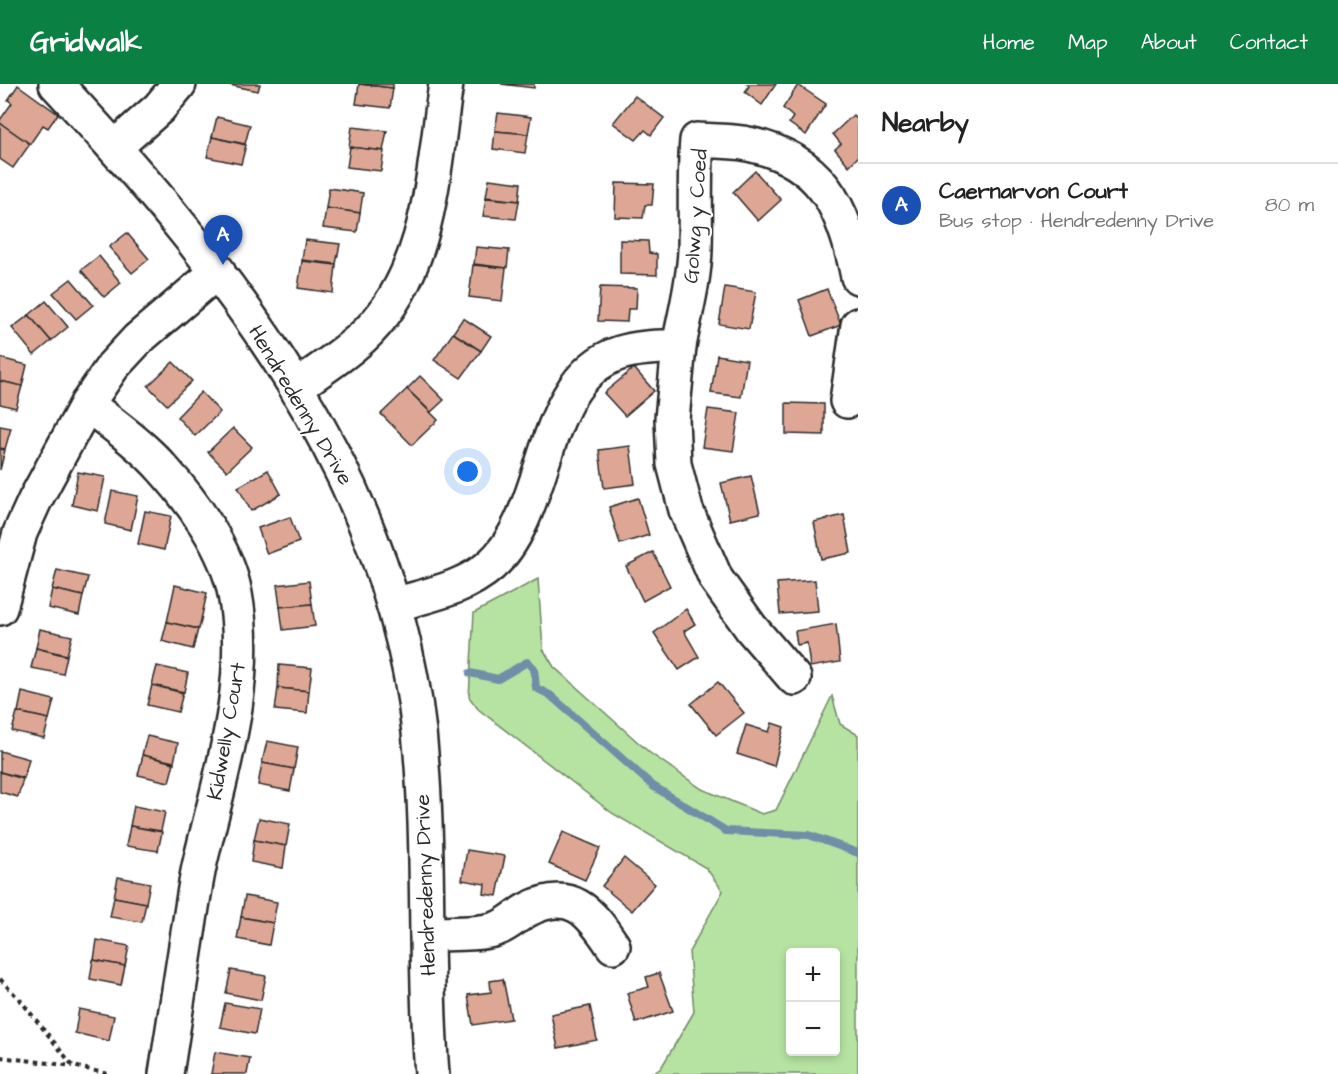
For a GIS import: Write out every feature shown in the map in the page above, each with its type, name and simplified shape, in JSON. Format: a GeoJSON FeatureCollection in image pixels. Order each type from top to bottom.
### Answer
{"type":"FeatureCollection","features":[{"type":"Feature","properties":{"kind":"street","name":"Hendredenny Drive"},"geometry":{"type":"LineString","coordinates":[[57,84],[167,207],[218,272],[296,387],[326,438],[373,539],[394,604],[419,731],[432,1074]]}},
{"type":"Feature","properties":{"kind":"street"},"geometry":{"type":"LineString","coordinates":[[115,147],[159,108],[179,84]]}},
{"type":"Feature","properties":{"kind":"street"},"geometry":{"type":"LineString","coordinates":[[296,387],[346,352],[369,332],[387,310],[401,287],[413,262],[423,231],[446,84]]}},
{"type":"Feature","properties":{"kind":"street","name":"Golwg y Coed"},"geometry":{"type":"LineString","coordinates":[[794,678],[751,628],[716,579],[686,510],[674,464],[672,419],[679,346],[693,275],[695,251],[694,170],[697,140],[742,143],[771,150],[793,160],[812,174],[828,192],[842,216],[852,247],[858,277]]}},
{"type":"Feature","properties":{"kind":"street"},"geometry":{"type":"LineString","coordinates":[[0,608],[20,533],[35,500],[87,404],[113,366],[138,339],[218,272]]}},
{"type":"Feature","properties":{"kind":"street"},"geometry":{"type":"LineString","coordinates":[[847,401],[858,325]]}},
{"type":"Feature","properties":{"kind":"street"},"geometry":{"type":"LineString","coordinates":[[394,604],[470,581],[502,553],[514,537],[523,517],[562,407],[574,388],[587,374],[600,363],[619,353],[679,346]]}},
{"type":"Feature","properties":{"kind":"street","name":"Kidwelly Court"},"geometry":{"type":"LineString","coordinates":[[87,404],[135,442],[163,468],[193,505],[208,528],[226,564],[235,592],[239,660],[236,700],[198,871],[166,1074]]}},
{"type":"Feature","properties":{"kind":"street"},"geometry":{"type":"LineString","coordinates":[[427,934],[493,930],[543,903],[564,901],[578,905],[589,914],[613,946]]}},
{"type":"Feature","properties":{"kind":"path"},"geometry":{"type":"LineString","coordinates":[[0,979],[21,1001],[73,1066]]}},
{"type":"Feature","properties":{"kind":"path"},"geometry":{"type":"LineString","coordinates":[[0,1057],[73,1066],[109,1074]]}},
{"type":"Feature","properties":{"kind":"green space"},"geometry":{"type":"Polygon","coordinates":[[[538,579],[543,649],[554,667],[650,753],[702,789],[762,814],[776,810],[832,696],[840,724],[858,735],[858,1074],[653,1074],[661,1068],[694,1012],[689,952],[723,891],[706,868],[612,813],[478,709],[469,697],[474,613],[538,579]]]}},
{"type":"Feature","properties":{"kind":"building"},"geometry":{"type":"Polygon","coordinates":[[[225,84],[260,84],[258,91],[225,84]]]}},
{"type":"Feature","properties":{"kind":"building"},"geometry":{"type":"Polygon","coordinates":[[[359,84],[393,88],[390,108],[356,104],[359,84]]]}},
{"type":"Feature","properties":{"kind":"building"},"geometry":{"type":"Polygon","coordinates":[[[359,84],[393,84],[393,88],[359,84]]]}},
{"type":"Feature","properties":{"kind":"building"},"geometry":{"type":"Polygon","coordinates":[[[501,84],[534,84],[534,88],[501,84]]]}},
{"type":"Feature","properties":{"kind":"building"},"geometry":{"type":"Polygon","coordinates":[[[747,84],[776,84],[762,105],[745,92],[749,86],[747,84]]]}},
{"type":"Feature","properties":{"kind":"building"},"geometry":{"type":"Polygon","coordinates":[[[18,85],[58,114],[48,128],[43,125],[30,144],[0,123],[12,103],[8,100],[18,85]]]}},
{"type":"Feature","properties":{"kind":"building"},"geometry":{"type":"Polygon","coordinates":[[[798,85],[826,104],[806,135],[789,123],[793,117],[783,108],[798,85]]]}},
{"type":"Feature","properties":{"kind":"building"},"geometry":{"type":"Polygon","coordinates":[[[635,96],[664,118],[651,135],[645,130],[636,140],[613,123],[635,96]]]}},
{"type":"Feature","properties":{"kind":"building"},"geometry":{"type":"Polygon","coordinates":[[[498,113],[531,117],[528,134],[495,131],[498,113]]]}},
{"type":"Feature","properties":{"kind":"building"},"geometry":{"type":"Polygon","coordinates":[[[853,115],[858,120],[858,157],[849,166],[835,149],[841,144],[833,134],[853,115]]]}},
{"type":"Feature","properties":{"kind":"building"},"geometry":{"type":"Polygon","coordinates":[[[217,117],[250,125],[245,144],[212,137],[217,117]]]}},
{"type":"Feature","properties":{"kind":"building"},"geometry":{"type":"Polygon","coordinates":[[[0,123],[30,144],[13,168],[0,159],[0,123]]]}},
{"type":"Feature","properties":{"kind":"building"},"geometry":{"type":"Polygon","coordinates":[[[352,127],[387,131],[383,151],[349,147],[352,127]]]}},
{"type":"Feature","properties":{"kind":"building"},"geometry":{"type":"Polygon","coordinates":[[[495,131],[528,134],[525,153],[493,149],[495,131]]]}},
{"type":"Feature","properties":{"kind":"building"},"geometry":{"type":"Polygon","coordinates":[[[212,137],[246,145],[241,164],[207,157],[212,137]]]}},
{"type":"Feature","properties":{"kind":"building"},"geometry":{"type":"Polygon","coordinates":[[[350,147],[384,151],[381,171],[347,167],[350,147]]]}},
{"type":"Feature","properties":{"kind":"building"},"geometry":{"type":"Polygon","coordinates":[[[755,171],[781,200],[758,221],[733,192],[755,171]]]}},
{"type":"Feature","properties":{"kind":"building"},"geometry":{"type":"Polygon","coordinates":[[[489,179],[521,183],[519,201],[486,197],[489,179]]]}},
{"type":"Feature","properties":{"kind":"building"},"geometry":{"type":"Polygon","coordinates":[[[616,183],[654,184],[652,205],[645,205],[643,218],[615,217],[616,183]]]}},
{"type":"Feature","properties":{"kind":"building"},"geometry":{"type":"Polygon","coordinates":[[[329,188],[363,193],[360,213],[326,208],[329,188]]]}},
{"type":"Feature","properties":{"kind":"building"},"geometry":{"type":"Polygon","coordinates":[[[486,198],[519,201],[516,219],[483,216],[486,198]]]}},
{"type":"Feature","properties":{"kind":"building"},"geometry":{"type":"Polygon","coordinates":[[[326,208],[360,213],[357,232],[323,228],[326,208]]]}},
{"type":"Feature","properties":{"kind":"building"},"geometry":{"type":"Polygon","coordinates":[[[127,233],[149,259],[132,273],[109,247],[127,233]]]}},
{"type":"Feature","properties":{"kind":"building"},"geometry":{"type":"Polygon","coordinates":[[[305,240],[340,244],[336,264],[302,260],[305,240]]]}},
{"type":"Feature","properties":{"kind":"building"},"geometry":{"type":"Polygon","coordinates":[[[620,240],[648,241],[649,253],[657,254],[657,275],[620,274],[620,240]]]}},
{"type":"Feature","properties":{"kind":"building"},"geometry":{"type":"Polygon","coordinates":[[[476,247],[509,250],[507,268],[474,264],[476,247]]]}},
{"type":"Feature","properties":{"kind":"building"},"geometry":{"type":"Polygon","coordinates":[[[99,256],[121,283],[104,297],[81,270],[99,256]]]}},
{"type":"Feature","properties":{"kind":"building"},"geometry":{"type":"Polygon","coordinates":[[[302,261],[336,265],[333,293],[298,288],[302,261]]]}},
{"type":"Feature","properties":{"kind":"building"},"geometry":{"type":"Polygon","coordinates":[[[473,265],[506,268],[502,301],[469,297],[473,265]]]}},
{"type":"Feature","properties":{"kind":"building"},"geometry":{"type":"Polygon","coordinates":[[[71,279],[93,305],[76,319],[53,293],[71,279]]]}},
{"type":"Feature","properties":{"kind":"building"},"geometry":{"type":"Polygon","coordinates":[[[600,287],[637,288],[636,309],[628,309],[627,322],[598,321],[600,287]]]}},
{"type":"Feature","properties":{"kind":"building"},"geometry":{"type":"Polygon","coordinates":[[[725,287],[756,292],[749,329],[719,324],[725,287]]]}},
{"type":"Feature","properties":{"kind":"building"},"geometry":{"type":"Polygon","coordinates":[[[827,289],[841,325],[812,336],[799,300],[827,289]]]}},
{"type":"Feature","properties":{"kind":"building"},"geometry":{"type":"Polygon","coordinates":[[[46,301],[68,327],[51,341],[29,315],[46,301]]]}},
{"type":"Feature","properties":{"kind":"building"},"geometry":{"type":"Polygon","coordinates":[[[29,315],[51,341],[34,355],[12,328],[29,315]]]}},
{"type":"Feature","properties":{"kind":"building"},"geometry":{"type":"Polygon","coordinates":[[[463,318],[491,336],[481,351],[453,333],[463,318]]]}},
{"type":"Feature","properties":{"kind":"building"},"geometry":{"type":"Polygon","coordinates":[[[453,333],[481,351],[461,378],[434,360],[453,333]]]}},
{"type":"Feature","properties":{"kind":"building"},"geometry":{"type":"Polygon","coordinates":[[[717,355],[747,360],[741,397],[711,393],[717,355]]]}},
{"type":"Feature","properties":{"kind":"building"},"geometry":{"type":"Polygon","coordinates":[[[0,358],[27,365],[22,386],[0,381],[0,358]]]}},
{"type":"Feature","properties":{"kind":"building"},"geometry":{"type":"Polygon","coordinates":[[[173,362],[192,381],[167,405],[148,386],[173,362]]]}},
{"type":"Feature","properties":{"kind":"building"},"geometry":{"type":"Polygon","coordinates":[[[634,368],[654,391],[625,416],[604,393],[634,368]]]}},
{"type":"Feature","properties":{"kind":"building"},"geometry":{"type":"Polygon","coordinates":[[[420,376],[444,400],[431,412],[407,389],[420,376]]]}},
{"type":"Feature","properties":{"kind":"building"},"geometry":{"type":"Polygon","coordinates":[[[0,381],[22,386],[16,408],[0,404],[0,381]]]}},
{"type":"Feature","properties":{"kind":"building"},"geometry":{"type":"Polygon","coordinates":[[[407,389],[438,420],[412,445],[381,414],[407,389]]]}},
{"type":"Feature","properties":{"kind":"building"},"geometry":{"type":"Polygon","coordinates":[[[201,392],[220,412],[195,436],[177,417],[201,392]]]}},
{"type":"Feature","properties":{"kind":"building"},"geometry":{"type":"Polygon","coordinates":[[[786,403],[824,404],[824,435],[786,434],[786,403]]]}},
{"type":"Feature","properties":{"kind":"building"},"geometry":{"type":"Polygon","coordinates":[[[708,409],[739,413],[733,451],[702,447],[708,409]]]}},
{"type":"Feature","properties":{"kind":"building"},"geometry":{"type":"Polygon","coordinates":[[[0,426],[11,428],[5,449],[0,448],[0,426]]]}},
{"type":"Feature","properties":{"kind":"building"},"geometry":{"type":"Polygon","coordinates":[[[233,428],[252,447],[227,471],[208,452],[233,428]]]}},
{"type":"Feature","properties":{"kind":"building"},"geometry":{"type":"Polygon","coordinates":[[[630,446],[635,484],[604,488],[599,450],[630,446]]]}},
{"type":"Feature","properties":{"kind":"building"},"geometry":{"type":"Polygon","coordinates":[[[0,449],[5,450],[0,470],[0,449]]]}},
{"type":"Feature","properties":{"kind":"building"},"geometry":{"type":"Polygon","coordinates":[[[268,470],[281,494],[251,511],[238,487],[268,470]]]}},
{"type":"Feature","properties":{"kind":"building"},"geometry":{"type":"Polygon","coordinates":[[[78,472],[105,477],[98,511],[72,505],[78,472]]]}},
{"type":"Feature","properties":{"kind":"building"},"geometry":{"type":"Polygon","coordinates":[[[751,476],[760,513],[730,520],[721,483],[751,476]]]}},
{"type":"Feature","properties":{"kind":"building"},"geometry":{"type":"Polygon","coordinates":[[[112,491],[138,496],[131,530],[105,524],[112,491]]]}},
{"type":"Feature","properties":{"kind":"building"},"geometry":{"type":"Polygon","coordinates":[[[638,498],[649,535],[620,544],[609,507],[638,498]]]}},
{"type":"Feature","properties":{"kind":"building"},"geometry":{"type":"Polygon","coordinates":[[[145,511],[171,516],[164,550],[138,544],[145,511]]]}},
{"type":"Feature","properties":{"kind":"building"},"geometry":{"type":"Polygon","coordinates":[[[844,515],[851,553],[821,559],[814,522],[844,515]]]}},
{"type":"Feature","properties":{"kind":"building"},"geometry":{"type":"Polygon","coordinates":[[[290,517],[299,542],[267,554],[258,528],[290,517]]]}},
{"type":"Feature","properties":{"kind":"building"},"geometry":{"type":"Polygon","coordinates":[[[653,552],[670,586],[643,601],[626,566],[653,552]]]}},
{"type":"Feature","properties":{"kind":"building"},"geometry":{"type":"Polygon","coordinates":[[[57,570],[88,577],[83,596],[52,589],[57,570]]]}},
{"type":"Feature","properties":{"kind":"building"},"geometry":{"type":"Polygon","coordinates":[[[815,580],[818,611],[780,614],[777,583],[815,580]]]}},
{"type":"Feature","properties":{"kind":"building"},"geometry":{"type":"Polygon","coordinates":[[[309,581],[312,604],[280,607],[277,585],[309,581]]]}},
{"type":"Feature","properties":{"kind":"building"},"geometry":{"type":"Polygon","coordinates":[[[175,585],[207,593],[199,629],[167,622],[175,585]]]}},
{"type":"Feature","properties":{"kind":"building"},"geometry":{"type":"Polygon","coordinates":[[[52,589],[83,596],[79,615],[48,608],[52,589]]]}},
{"type":"Feature","properties":{"kind":"building"},"geometry":{"type":"Polygon","coordinates":[[[312,604],[315,626],[283,630],[280,607],[312,604]]]}},
{"type":"Feature","properties":{"kind":"building"},"geometry":{"type":"Polygon","coordinates":[[[686,609],[695,624],[684,631],[699,657],[679,670],[654,633],[686,609]]]}},
{"type":"Feature","properties":{"kind":"building"},"geometry":{"type":"Polygon","coordinates":[[[167,622],[198,629],[193,649],[162,641],[167,622]]]}},
{"type":"Feature","properties":{"kind":"building"},"geometry":{"type":"Polygon","coordinates":[[[836,624],[840,662],[810,667],[807,643],[797,645],[795,631],[836,624]]]}},
{"type":"Feature","properties":{"kind":"building"},"geometry":{"type":"Polygon","coordinates":[[[40,629],[72,636],[67,655],[36,648],[40,629]]]}},
{"type":"Feature","properties":{"kind":"building"},"geometry":{"type":"Polygon","coordinates":[[[36,648],[67,656],[63,674],[31,668],[36,648]]]}},
{"type":"Feature","properties":{"kind":"building"},"geometry":{"type":"Polygon","coordinates":[[[279,665],[312,668],[309,691],[278,688],[279,665]]]}},
{"type":"Feature","properties":{"kind":"building"},"geometry":{"type":"Polygon","coordinates":[[[157,666],[188,673],[184,692],[152,685],[157,666]]]}},
{"type":"Feature","properties":{"kind":"building"},"geometry":{"type":"Polygon","coordinates":[[[718,682],[744,713],[716,735],[691,704],[718,682]]]}},
{"type":"Feature","properties":{"kind":"building"},"geometry":{"type":"Polygon","coordinates":[[[152,685],[183,693],[178,712],[147,705],[152,685]]]}},
{"type":"Feature","properties":{"kind":"building"},"geometry":{"type":"Polygon","coordinates":[[[278,688],[309,691],[307,713],[275,710],[278,688]]]}},
{"type":"Feature","properties":{"kind":"building"},"geometry":{"type":"Polygon","coordinates":[[[22,692],[54,700],[49,719],[18,712],[22,692]]]}},
{"type":"Feature","properties":{"kind":"building"},"geometry":{"type":"Polygon","coordinates":[[[17,712],[49,719],[44,738],[12,731],[17,712]]]}},
{"type":"Feature","properties":{"kind":"building"},"geometry":{"type":"Polygon","coordinates":[[[772,723],[784,727],[774,766],[737,754],[746,725],[769,732],[772,723]]]}},
{"type":"Feature","properties":{"kind":"building"},"geometry":{"type":"Polygon","coordinates":[[[147,736],[178,743],[174,762],[142,755],[147,736]]]}},
{"type":"Feature","properties":{"kind":"building"},"geometry":{"type":"Polygon","coordinates":[[[267,741],[298,747],[294,769],[262,763],[267,741]]]}},
{"type":"Feature","properties":{"kind":"building"},"geometry":{"type":"Polygon","coordinates":[[[0,751],[29,759],[24,778],[0,772],[0,751]]]}},
{"type":"Feature","properties":{"kind":"building"},"geometry":{"type":"Polygon","coordinates":[[[143,755],[174,763],[169,782],[138,775],[143,755]]]}},
{"type":"Feature","properties":{"kind":"building"},"geometry":{"type":"Polygon","coordinates":[[[262,763],[294,769],[290,791],[258,785],[262,763]]]}},
{"type":"Feature","properties":{"kind":"building"},"geometry":{"type":"Polygon","coordinates":[[[0,772],[23,779],[18,797],[0,792],[0,772]]]}},
{"type":"Feature","properties":{"kind":"building"},"geometry":{"type":"Polygon","coordinates":[[[134,806],[165,812],[161,831],[130,826],[134,806]]]}},
{"type":"Feature","properties":{"kind":"building"},"geometry":{"type":"Polygon","coordinates":[[[259,818],[290,824],[286,846],[254,840],[259,818]]]}},
{"type":"Feature","properties":{"kind":"building"},"geometry":{"type":"Polygon","coordinates":[[[130,826],[162,832],[158,851],[126,846],[130,826]]]}},
{"type":"Feature","properties":{"kind":"building"},"geometry":{"type":"Polygon","coordinates":[[[563,832],[600,848],[585,880],[549,864],[563,832]]]}},
{"type":"Feature","properties":{"kind":"building"},"geometry":{"type":"Polygon","coordinates":[[[254,840],[286,846],[283,868],[251,862],[254,840]]]}},
{"type":"Feature","properties":{"kind":"building"},"geometry":{"type":"Polygon","coordinates":[[[467,850],[505,856],[497,896],[484,894],[485,884],[462,880],[467,850]]]}},
{"type":"Feature","properties":{"kind":"building"},"geometry":{"type":"Polygon","coordinates":[[[624,858],[655,884],[632,911],[602,886],[624,858]]]}},
{"type":"Feature","properties":{"kind":"building"},"geometry":{"type":"Polygon","coordinates":[[[118,877],[150,883],[146,903],[114,897],[118,877]]]}},
{"type":"Feature","properties":{"kind":"building"},"geometry":{"type":"Polygon","coordinates":[[[245,896],[277,902],[273,923],[241,917],[245,896]]]}},
{"type":"Feature","properties":{"kind":"building"},"geometry":{"type":"Polygon","coordinates":[[[114,897],[146,903],[142,922],[110,917],[114,897]]]}},
{"type":"Feature","properties":{"kind":"building"},"geometry":{"type":"Polygon","coordinates":[[[241,917],[273,923],[269,945],[237,939],[241,917]]]}},
{"type":"Feature","properties":{"kind":"building"},"geometry":{"type":"Polygon","coordinates":[[[97,940],[129,946],[125,966],[94,960],[97,940]]]}},
{"type":"Feature","properties":{"kind":"building"},"geometry":{"type":"Polygon","coordinates":[[[93,960],[125,966],[121,985],[90,979],[93,960]]]}},
{"type":"Feature","properties":{"kind":"building"},"geometry":{"type":"Polygon","coordinates":[[[231,970],[266,976],[261,1000],[226,993],[231,970]]]}},
{"type":"Feature","properties":{"kind":"building"},"geometry":{"type":"Polygon","coordinates":[[[659,973],[673,1011],[636,1023],[627,993],[649,987],[646,977],[659,973]]]}},
{"type":"Feature","properties":{"kind":"building"},"geometry":{"type":"Polygon","coordinates":[[[503,979],[511,1019],[473,1025],[468,995],[491,992],[490,981],[503,979]]]}},
{"type":"Feature","properties":{"kind":"building"},"geometry":{"type":"Polygon","coordinates":[[[225,1003],[260,1009],[255,1034],[220,1027],[225,1003]]]}},
{"type":"Feature","properties":{"kind":"building"},"geometry":{"type":"Polygon","coordinates":[[[590,1006],[597,1040],[558,1048],[551,1014],[590,1006]]]}},
{"type":"Feature","properties":{"kind":"building"},"geometry":{"type":"Polygon","coordinates":[[[79,1009],[114,1016],[109,1041],[75,1033],[79,1009]]]}},
{"type":"Feature","properties":{"kind":"building"},"geometry":{"type":"Polygon","coordinates":[[[215,1052],[250,1058],[247,1074],[211,1074],[215,1052]]]}},
{"type":"Feature","properties":{"kind":"waterway"},"geometry":{"type":"LineString","coordinates":[[470,673],[498,679],[527,662],[534,668],[536,688],[550,695],[653,786],[726,831],[809,835],[858,853]]}},
{"type":"Feature","properties":{"kind":"place","name":"Caernarvon Court"},"geometry":{"type":"Point","coordinates":[223,265]}}]}
